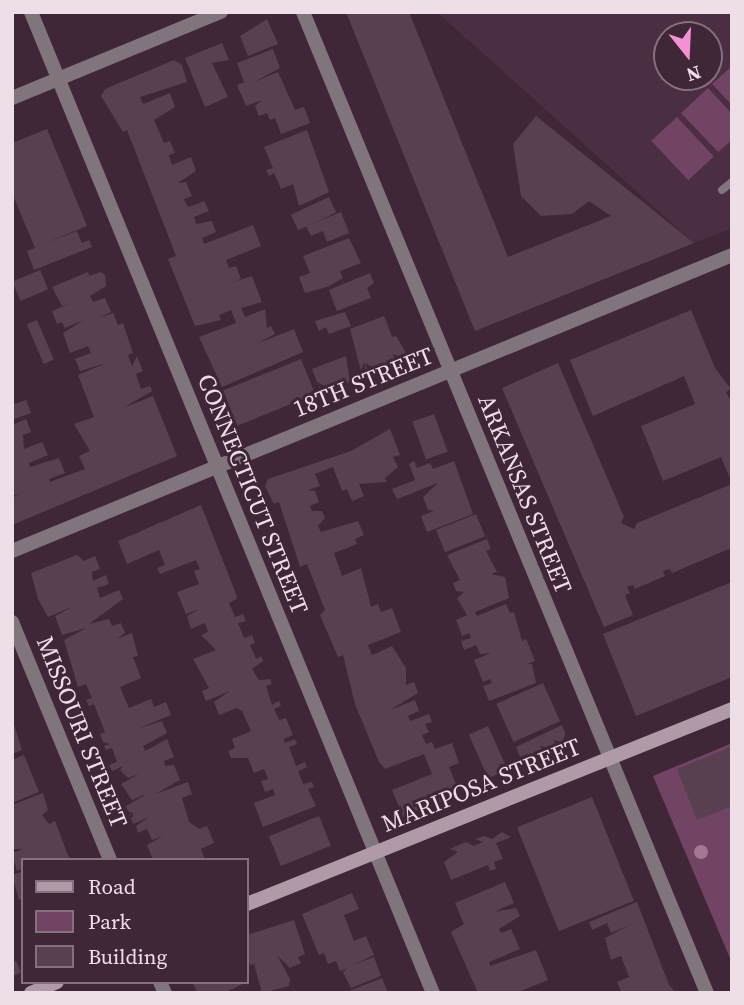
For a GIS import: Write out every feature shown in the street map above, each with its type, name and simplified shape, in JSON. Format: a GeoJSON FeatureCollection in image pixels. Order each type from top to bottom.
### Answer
{"type":"FeatureCollection","features":[{"type":"Feature","properties":{"kind":"street","name":"CONNECTICUT STREET"},"geometry":{"type":"LineString","coordinates":[[31,12],[433,993]]}},
{"type":"Feature","properties":{"kind":"street"},"geometry":{"type":"LineString","coordinates":[[12,98],[221,12]]}},
{"type":"Feature","properties":{"kind":"street","name":"ARKANSAS STREET"},"geometry":{"type":"LineString","coordinates":[[303,12],[707,993]]}},
{"type":"Feature","properties":{"kind":"street","name":"18TH STREET"},"geometry":{"type":"LineString","coordinates":[[12,551],[732,255]]}},
{"type":"Feature","properties":{"kind":"street","name":"MISSOURI STREET"},"geometry":{"type":"LineString","coordinates":[[12,622],[109,858]]}},
{"type":"Feature","properties":{"kind":"street","name":"MARIPOSA STREET"},"geometry":{"type":"LineString","coordinates":[[248,904],[732,709]]}},
{"type":"Feature","properties":{"kind":"street"},"geometry":{"type":"LineString","coordinates":[[31,993],[52,984]]}},
{"type":"Feature","properties":{"kind":"lane"},"geometry":{"type":"LineString","coordinates":[[722,190],[732,182]]}},
{"type":"Feature","properties":{"kind":"shaded area"},"geometry":{"type":"Polygon","coordinates":[[[437,12],[732,12],[732,228],[694,243],[437,12]]]}},
{"type":"Feature","properties":{"kind":"green space"},"geometry":{"type":"Polygon","coordinates":[[[732,66],[732,105],[719,91],[723,91],[723,74],[732,66]]]}},
{"type":"Feature","properties":{"kind":"green space"},"geometry":{"type":"Polygon","coordinates":[[[705,91],[711,91],[732,114],[732,140],[718,152],[681,113],[705,91]]]}},
{"type":"Feature","properties":{"kind":"green space"},"geometry":{"type":"Polygon","coordinates":[[[677,117],[714,156],[688,180],[651,141],[677,117]]]}},
{"type":"Feature","properties":{"kind":"green space"},"geometry":{"type":"Polygon","coordinates":[[[732,743],[732,963],[653,776],[732,743]]]}},
{"type":"Feature","properties":{"kind":"building"},"geometry":{"type":"Polygon","coordinates":[[[346,12],[409,12],[508,257],[611,216],[589,201],[572,214],[541,216],[521,196],[513,144],[536,116],[694,243],[475,331],[346,12]]]}},
{"type":"Feature","properties":{"kind":"building"},"geometry":{"type":"Polygon","coordinates":[[[267,19],[278,44],[248,56],[240,36],[267,19]]]}},
{"type":"Feature","properties":{"kind":"building"},"geometry":{"type":"Polygon","coordinates":[[[222,43],[229,60],[212,63],[228,97],[205,107],[185,58],[222,43]]]}},
{"type":"Feature","properties":{"kind":"building"},"geometry":{"type":"Polygon","coordinates":[[[273,49],[280,68],[254,82],[278,72],[295,110],[304,107],[310,123],[281,134],[275,118],[270,120],[267,113],[259,116],[255,106],[262,100],[246,106],[237,85],[244,82],[237,63],[273,49]]]}},
{"type":"Feature","properties":{"kind":"building"},"geometry":{"type":"Polygon","coordinates":[[[174,60],[182,65],[187,82],[140,97],[143,104],[170,93],[175,107],[154,120],[164,143],[170,141],[175,153],[169,155],[172,165],[191,157],[196,171],[178,183],[186,182],[192,196],[184,199],[186,204],[189,207],[204,201],[209,211],[194,217],[196,224],[212,221],[216,232],[202,238],[204,244],[253,225],[261,246],[226,260],[229,268],[236,266],[241,279],[231,283],[252,276],[262,302],[241,308],[245,317],[265,309],[267,328],[271,326],[275,334],[256,344],[294,329],[303,352],[222,387],[199,337],[236,323],[231,310],[219,315],[221,320],[195,326],[168,259],[176,256],[127,130],[123,132],[101,96],[105,89],[174,60]]]}},
{"type":"Feature","properties":{"kind":"building"},"geometry":{"type":"Polygon","coordinates":[[[47,129],[87,226],[43,244],[77,231],[82,243],[89,240],[92,247],[34,270],[27,251],[35,248],[12,193],[12,143],[47,129]]]}},
{"type":"Feature","properties":{"kind":"building"},"geometry":{"type":"Polygon","coordinates":[[[307,130],[329,192],[299,206],[293,184],[281,189],[274,173],[269,176],[266,170],[273,168],[264,147],[307,130]]]}},
{"type":"Feature","properties":{"kind":"building"},"geometry":{"type":"Polygon","coordinates":[[[329,197],[336,212],[298,230],[291,215],[329,197]]]}},
{"type":"Feature","properties":{"kind":"building"},"geometry":{"type":"Polygon","coordinates":[[[341,212],[349,233],[327,242],[323,231],[311,236],[306,226],[341,212]]]}},
{"type":"Feature","properties":{"kind":"building"},"geometry":{"type":"Polygon","coordinates":[[[349,238],[361,263],[340,271],[343,278],[327,287],[305,293],[299,277],[310,273],[303,256],[349,238]]]}},
{"type":"Feature","properties":{"kind":"building"},"geometry":{"type":"Polygon","coordinates":[[[40,270],[48,289],[21,301],[12,282],[40,270]]]}},
{"type":"Feature","properties":{"kind":"building"},"geometry":{"type":"Polygon","coordinates":[[[88,272],[89,276],[101,272],[105,275],[106,286],[90,296],[93,302],[105,298],[111,312],[99,318],[113,313],[118,325],[123,323],[133,353],[128,355],[132,366],[137,356],[143,371],[136,374],[141,389],[150,386],[152,391],[123,408],[153,396],[177,456],[12,525],[12,497],[23,493],[12,496],[12,425],[26,419],[31,432],[23,435],[24,449],[42,442],[48,455],[29,463],[30,467],[59,458],[65,473],[49,479],[50,482],[85,469],[79,456],[90,451],[74,424],[94,417],[78,375],[106,363],[80,371],[75,359],[91,353],[88,346],[70,353],[63,333],[84,320],[65,328],[62,322],[57,324],[52,311],[69,304],[62,306],[52,287],[88,272]]]}},
{"type":"Feature","properties":{"kind":"building"},"geometry":{"type":"Polygon","coordinates":[[[370,273],[374,283],[367,288],[371,298],[337,311],[329,290],[370,273]]]}},
{"type":"Feature","properties":{"kind":"building"},"geometry":{"type":"Polygon","coordinates":[[[691,310],[715,368],[731,389],[726,392],[732,403],[732,483],[721,457],[663,481],[641,426],[695,404],[684,376],[593,416],[570,360],[691,310]]]}},
{"type":"Feature","properties":{"kind":"building"},"geometry":{"type":"Polygon","coordinates":[[[345,312],[351,326],[329,334],[326,327],[319,331],[315,321],[345,312]]]}},
{"type":"Feature","properties":{"kind":"building"},"geometry":{"type":"Polygon","coordinates":[[[384,316],[392,337],[396,336],[408,356],[362,375],[350,329],[384,316]]]}},
{"type":"Feature","properties":{"kind":"building"},"geometry":{"type":"Polygon","coordinates":[[[37,320],[54,360],[44,364],[27,324],[37,320]]]}},
{"type":"Feature","properties":{"kind":"building"},"geometry":{"type":"Polygon","coordinates":[[[346,356],[350,382],[320,390],[312,369],[346,356]]]}},
{"type":"Feature","properties":{"kind":"building"},"geometry":{"type":"Polygon","coordinates":[[[301,359],[315,394],[237,426],[223,390],[301,359]]]}},
{"type":"Feature","properties":{"kind":"building"},"geometry":{"type":"Polygon","coordinates":[[[558,363],[624,517],[621,523],[634,529],[637,523],[732,484],[731,548],[672,573],[670,569],[663,571],[665,576],[635,589],[633,585],[627,587],[630,593],[625,595],[633,615],[604,627],[502,388],[558,363]]]}},
{"type":"Feature","properties":{"kind":"building"},"geometry":{"type":"Polygon","coordinates":[[[12,398],[15,404],[26,400],[31,413],[12,420],[12,398]]]}},
{"type":"Feature","properties":{"kind":"building"},"geometry":{"type":"Polygon","coordinates":[[[434,414],[448,452],[426,459],[412,422],[434,414]]]}},
{"type":"Feature","properties":{"kind":"building"},"geometry":{"type":"Polygon","coordinates":[[[390,429],[400,455],[393,457],[398,467],[385,478],[387,482],[359,484],[364,496],[352,501],[347,489],[342,491],[333,467],[315,474],[320,486],[308,490],[315,491],[319,502],[310,506],[312,511],[322,511],[325,518],[318,526],[321,532],[358,521],[364,535],[355,539],[357,544],[334,553],[342,576],[361,568],[371,607],[378,604],[381,612],[392,608],[401,632],[368,645],[372,655],[392,646],[406,668],[406,685],[414,682],[418,693],[390,710],[415,700],[419,711],[408,716],[410,721],[429,714],[432,722],[425,724],[429,732],[422,735],[426,744],[432,742],[435,749],[452,743],[459,763],[449,767],[460,794],[403,816],[392,790],[432,774],[424,754],[385,769],[379,762],[355,704],[343,655],[338,657],[320,615],[325,610],[307,564],[300,567],[279,502],[274,504],[265,486],[268,479],[351,451],[390,429]]]}},
{"type":"Feature","properties":{"kind":"building"},"geometry":{"type":"Polygon","coordinates":[[[414,461],[417,468],[430,463],[433,469],[454,461],[473,514],[427,532],[421,516],[434,511],[428,510],[423,497],[438,483],[397,499],[392,489],[415,480],[409,464],[414,461]]]}},
{"type":"Feature","properties":{"kind":"building"},"geometry":{"type":"Polygon","coordinates":[[[201,505],[236,594],[237,599],[229,603],[235,617],[243,614],[246,621],[238,623],[244,638],[252,635],[255,643],[250,645],[256,659],[261,656],[263,661],[252,669],[259,680],[270,679],[272,684],[266,686],[272,705],[279,701],[281,706],[274,709],[279,720],[286,718],[293,735],[284,739],[285,743],[295,739],[297,744],[289,747],[296,766],[305,762],[307,767],[298,771],[303,784],[312,782],[314,787],[308,789],[316,806],[263,827],[254,803],[275,795],[273,789],[265,792],[261,781],[268,779],[264,769],[254,773],[248,758],[231,758],[228,751],[235,748],[232,739],[251,731],[242,711],[237,708],[219,715],[214,702],[230,691],[206,701],[202,691],[209,688],[193,659],[216,650],[201,635],[208,632],[205,623],[191,629],[187,616],[199,609],[186,614],[177,592],[199,584],[194,571],[200,569],[196,560],[160,574],[157,568],[165,565],[159,550],[127,564],[118,541],[201,505]]]}},
{"type":"Feature","properties":{"kind":"building"},"geometry":{"type":"Polygon","coordinates":[[[476,514],[485,536],[445,552],[436,530],[476,514]]]}},
{"type":"Feature","properties":{"kind":"building"},"geometry":{"type":"Polygon","coordinates":[[[487,539],[491,549],[486,551],[497,572],[491,574],[505,577],[509,598],[475,612],[477,616],[506,604],[510,613],[514,612],[522,641],[526,639],[535,661],[527,664],[532,664],[536,683],[489,701],[483,686],[492,683],[490,679],[483,682],[474,660],[491,653],[480,654],[476,645],[464,650],[461,641],[471,638],[469,633],[462,636],[456,620],[467,615],[457,598],[464,592],[456,591],[453,583],[460,580],[447,555],[487,539]]]}},
{"type":"Feature","properties":{"kind":"building"},"geometry":{"type":"Polygon","coordinates":[[[77,555],[84,561],[95,556],[100,569],[92,572],[93,581],[106,575],[109,584],[97,588],[100,598],[119,590],[123,599],[89,624],[109,619],[112,626],[121,623],[125,633],[117,639],[132,633],[138,656],[133,657],[141,678],[120,687],[129,708],[151,699],[154,707],[166,702],[171,715],[137,729],[162,721],[167,733],[143,746],[145,751],[167,739],[174,757],[164,761],[165,766],[174,765],[180,780],[155,794],[188,782],[192,794],[182,798],[189,822],[199,829],[207,826],[214,843],[201,849],[204,858],[152,858],[147,845],[163,836],[152,840],[147,829],[138,833],[136,826],[149,817],[133,824],[126,806],[147,794],[132,800],[121,784],[139,774],[128,778],[120,770],[123,766],[112,771],[109,765],[117,762],[112,748],[106,750],[104,746],[110,744],[103,742],[100,734],[105,732],[94,704],[89,706],[86,700],[92,698],[86,684],[78,687],[64,640],[86,628],[62,635],[55,616],[74,606],[48,617],[38,599],[31,573],[77,555]]]}},
{"type":"Feature","properties":{"kind":"building"},"geometry":{"type":"Polygon","coordinates":[[[732,582],[732,677],[636,716],[603,634],[732,582]]]}},
{"type":"Feature","properties":{"kind":"building"},"geometry":{"type":"Polygon","coordinates":[[[543,683],[560,721],[513,742],[496,704],[543,683]]]}},
{"type":"Feature","properties":{"kind":"building"},"geometry":{"type":"Polygon","coordinates":[[[12,718],[22,750],[12,754],[12,718]]]}},
{"type":"Feature","properties":{"kind":"building"},"geometry":{"type":"Polygon","coordinates":[[[562,725],[570,746],[529,762],[526,755],[520,757],[516,747],[562,725]]]}},
{"type":"Feature","properties":{"kind":"building"},"geometry":{"type":"Polygon","coordinates":[[[488,726],[508,770],[488,778],[469,735],[488,726]]]}},
{"type":"Feature","properties":{"kind":"building"},"geometry":{"type":"Polygon","coordinates":[[[731,747],[732,806],[697,820],[677,769],[731,747]]]}},
{"type":"Feature","properties":{"kind":"building"},"geometry":{"type":"Polygon","coordinates":[[[24,755],[39,792],[12,803],[12,760],[24,755]]]}},
{"type":"Feature","properties":{"kind":"building"},"geometry":{"type":"Polygon","coordinates":[[[43,793],[48,810],[42,815],[49,824],[55,821],[69,858],[21,858],[21,869],[17,871],[12,853],[23,849],[12,849],[12,805],[43,793]]]}},
{"type":"Feature","properties":{"kind":"building"},"geometry":{"type":"Polygon","coordinates":[[[592,797],[634,901],[559,931],[517,827],[592,797]]]}},
{"type":"Feature","properties":{"kind":"building"},"geometry":{"type":"Polygon","coordinates":[[[319,816],[331,846],[281,866],[269,836],[319,816]]]}},
{"type":"Feature","properties":{"kind":"building"},"geometry":{"type":"Polygon","coordinates":[[[502,832],[511,837],[496,843],[503,859],[494,862],[496,869],[490,871],[488,865],[451,880],[444,862],[458,852],[450,849],[466,842],[474,846],[483,842],[475,839],[484,836],[492,839],[502,832]]]}},
{"type":"Feature","properties":{"kind":"building"},"geometry":{"type":"Polygon","coordinates":[[[21,872],[19,900],[12,875],[21,872]]]}},
{"type":"Feature","properties":{"kind":"building"},"geometry":{"type":"Polygon","coordinates":[[[505,882],[514,903],[494,912],[516,908],[520,916],[499,929],[501,933],[511,929],[520,949],[489,962],[490,966],[536,950],[548,980],[516,993],[478,993],[451,932],[464,924],[455,903],[505,882]]]}},
{"type":"Feature","properties":{"kind":"building"},"geometry":{"type":"Polygon","coordinates":[[[352,893],[359,909],[344,915],[354,941],[366,936],[374,955],[353,965],[374,957],[381,976],[351,988],[343,972],[348,968],[340,971],[336,961],[328,964],[324,953],[319,955],[302,914],[352,893]]]}},
{"type":"Feature","properties":{"kind":"building"},"geometry":{"type":"Polygon","coordinates":[[[637,902],[669,985],[676,993],[622,993],[617,982],[629,977],[621,956],[611,960],[605,938],[632,924],[611,933],[607,923],[592,930],[589,922],[637,902]]]}},
{"type":"Feature","properties":{"kind":"building"},"geometry":{"type":"Polygon","coordinates":[[[294,920],[305,954],[298,957],[301,963],[290,968],[277,955],[290,979],[289,986],[262,993],[254,964],[250,965],[248,960],[248,935],[294,920]]]}},
{"type":"Feature","properties":{"kind":"building"},"geometry":{"type":"Polygon","coordinates":[[[16,961],[21,972],[12,977],[12,962],[16,961]]]}},
{"type":"Feature","properties":{"kind":"building"},"geometry":{"type":"Polygon","coordinates":[[[382,978],[388,993],[344,993],[382,978]]]}},
{"type":"Feature","properties":{"kind":"building"},"geometry":{"type":"Polygon","coordinates":[[[193,984],[243,984],[224,993],[198,993],[193,984]]]}}]}
